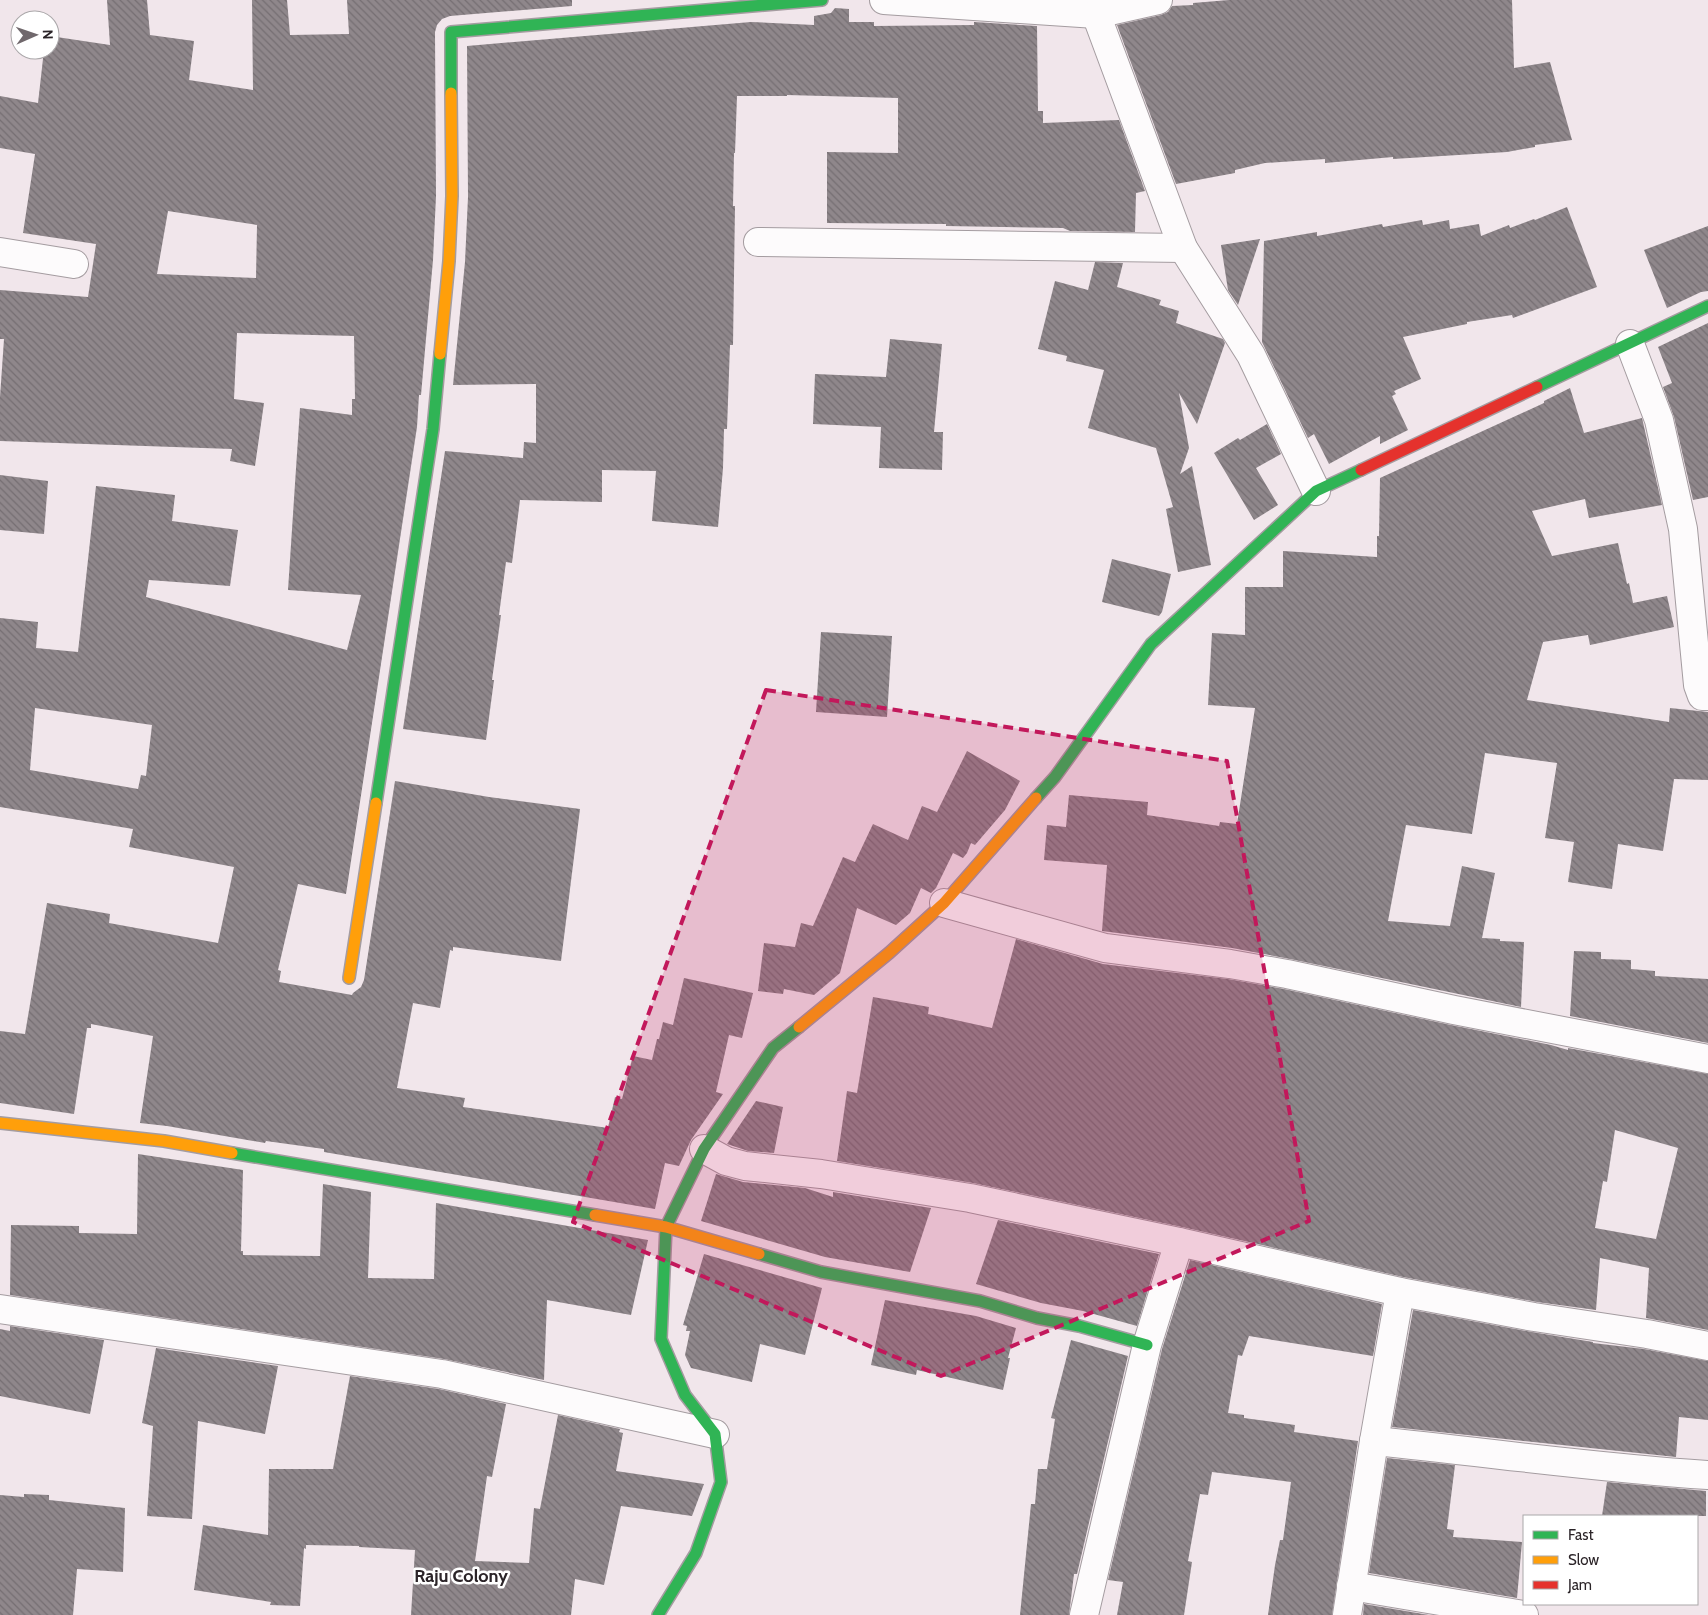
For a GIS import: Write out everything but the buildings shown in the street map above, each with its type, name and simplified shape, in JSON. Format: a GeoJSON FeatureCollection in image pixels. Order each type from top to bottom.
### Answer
{"type":"FeatureCollection","features":[{"type":"Feature","properties":{"kind":"street"},"geometry":{"type":"LineString","coordinates":[[349,978],[433,428],[449,261],[452,196],[451,32],[822,0]]}},
{"type":"Feature","properties":{"kind":"street"},"geometry":{"type":"LineString","coordinates":[[884,0],[1096,14],[1158,0]]}},
{"type":"Feature","properties":{"kind":"street"},"geometry":{"type":"LineString","coordinates":[[1096,14],[1183,248],[1251,355],[1316,491]]}},
{"type":"Feature","properties":{"kind":"street"},"geometry":{"type":"LineString","coordinates":[[758,242],[1183,248]]}},
{"type":"Feature","properties":{"kind":"street"},"geometry":{"type":"LineString","coordinates":[[0,252],[74,264]]}},
{"type":"Feature","properties":{"kind":"street"},"geometry":{"type":"LineString","coordinates":[[658,1615],[696,1553],[721,1482],[716,1434],[685,1395],[661,1339],[666,1227],[704,1149],[773,1048],[889,953],[944,903],[1055,777],[1152,644],[1316,491],[1708,306]]}},
{"type":"Feature","properties":{"kind":"street"},"geometry":{"type":"LineString","coordinates":[[1630,344],[1659,420],[1683,529],[1698,684],[1702,696],[1708,696]]}},
{"type":"Feature","properties":{"kind":"street"},"geometry":{"type":"LineString","coordinates":[[944,903],[1105,948],[1230,964],[1708,1059]]}},
{"type":"Feature","properties":{"kind":"street"},"geometry":{"type":"LineString","coordinates":[[0,1123],[164,1142],[666,1227],[821,1272],[980,1301],[1037,1318],[1079,1326],[1147,1345]]}},
{"type":"Feature","properties":{"kind":"street"},"geometry":{"type":"LineString","coordinates":[[704,1149],[726,1161],[745,1166],[821,1174],[970,1198],[1179,1242],[1400,1292],[1708,1346]]}},
{"type":"Feature","properties":{"kind":"street"},"geometry":{"type":"LineString","coordinates":[[1084,1615],[1147,1345],[1179,1242]]}},
{"type":"Feature","properties":{"kind":"street"},"geometry":{"type":"LineString","coordinates":[[1347,1615],[1374,1441],[1400,1292]]}},
{"type":"Feature","properties":{"kind":"street"},"geometry":{"type":"LineString","coordinates":[[0,1309],[442,1374],[716,1434]]}},
{"type":"Feature","properties":{"kind":"street"},"geometry":{"type":"LineString","coordinates":[[1374,1441],[1604,1466],[1708,1475]]}},
{"type":"Feature","properties":{"kind":"street"},"geometry":{"type":"LineString","coordinates":[[1351,1586],[1524,1615]]}},
{"type":"Feature","properties":{"kind":"highlighted area"},"geometry":{"type":"Polygon","coordinates":[[[766,690],[1227,761],[1309,1221],[941,1376],[573,1222],[766,690]]]}},
{"type":"Feature","properties":{"kind":"traffic: fast"},"geometry":{"type":"LineString","coordinates":[[451,93],[451,32],[822,0]]}},
{"type":"Feature","properties":{"kind":"traffic: fast"},"geometry":{"type":"LineString","coordinates":[[1537,387],[1708,306]]}},
{"type":"Feature","properties":{"kind":"traffic: fast"},"geometry":{"type":"LineString","coordinates":[[376,803],[433,429],[440,354]]}},
{"type":"Feature","properties":{"kind":"traffic: fast"},"geometry":{"type":"LineString","coordinates":[[1036,798],[1055,777],[1151,644],[1316,491],[1361,470]]}},
{"type":"Feature","properties":{"kind":"traffic: fast"},"geometry":{"type":"LineString","coordinates":[[658,1615],[696,1553],[721,1482],[715,1434],[685,1395],[661,1339],[666,1227],[704,1149],[773,1048],[799,1027]]}},
{"type":"Feature","properties":{"kind":"traffic: fast"},"geometry":{"type":"LineString","coordinates":[[232,1153],[595,1215]]}},
{"type":"Feature","properties":{"kind":"traffic: fast"},"geometry":{"type":"LineString","coordinates":[[759,1254],[821,1272],[980,1301],[1037,1318],[1079,1326],[1147,1345]]}},
{"type":"Feature","properties":{"kind":"traffic: slow"},"geometry":{"type":"LineString","coordinates":[[440,354],[449,261],[452,196],[451,93]]}},
{"type":"Feature","properties":{"kind":"traffic: slow"},"geometry":{"type":"LineString","coordinates":[[799,1027],[889,953],[944,903],[1036,798]]}},
{"type":"Feature","properties":{"kind":"traffic: slow"},"geometry":{"type":"LineString","coordinates":[[349,978],[376,803]]}},
{"type":"Feature","properties":{"kind":"traffic: slow"},"geometry":{"type":"LineString","coordinates":[[0,1123],[164,1141],[232,1153]]}},
{"type":"Feature","properties":{"kind":"traffic: slow"},"geometry":{"type":"LineString","coordinates":[[595,1215],[666,1227],[759,1254]]}},
{"type":"Feature","properties":{"kind":"traffic: jam"},"geometry":{"type":"LineString","coordinates":[[1361,470],[1537,387]]}},
{"type":"Feature","properties":{"kind":"district","name":"Raju Colony"},"geometry":{"type":"Point","coordinates":[461,1576]}}]}
